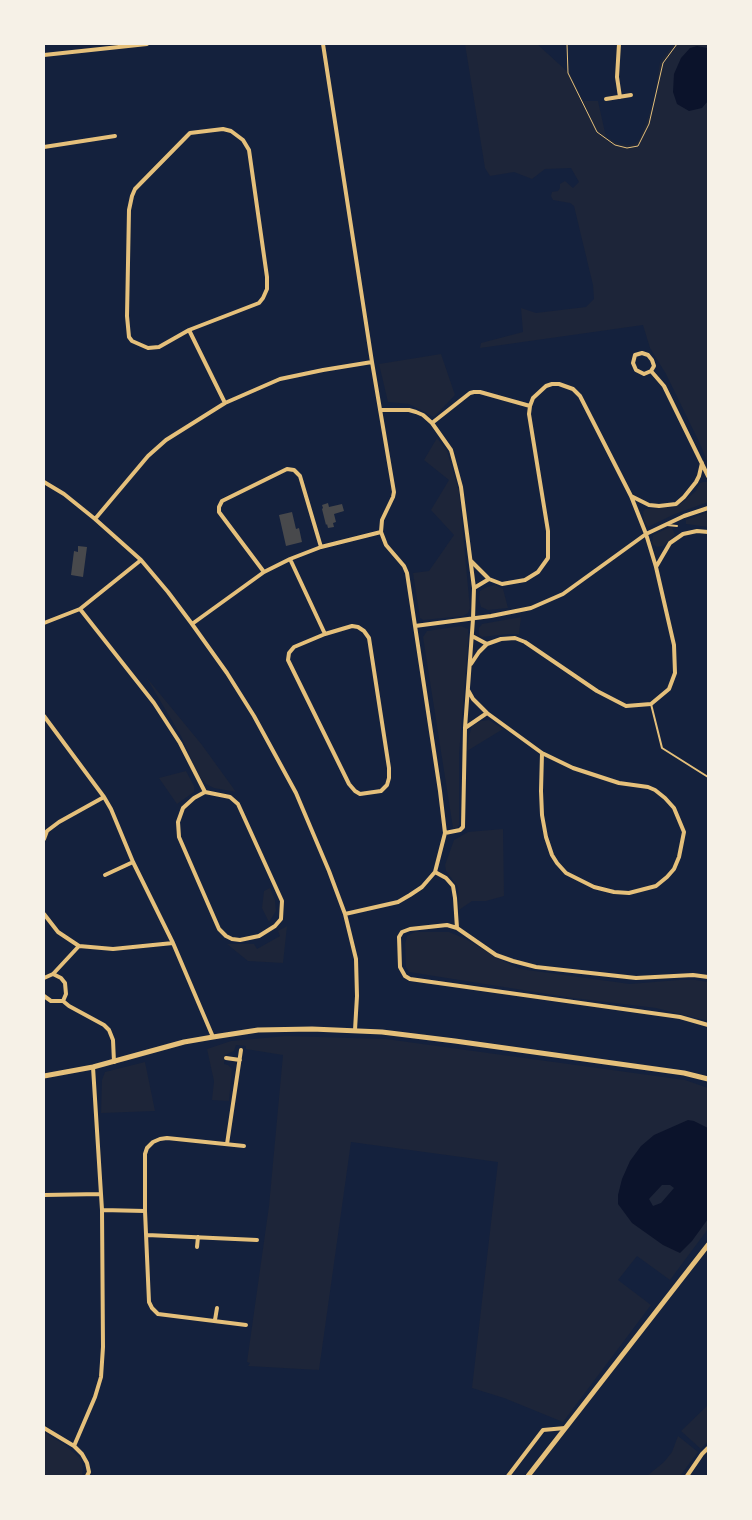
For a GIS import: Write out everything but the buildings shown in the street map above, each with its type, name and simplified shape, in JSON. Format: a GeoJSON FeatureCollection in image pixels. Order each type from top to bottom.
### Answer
{"type":"FeatureCollection","features":[{"type":"Feature","properties":{"kind":"street"},"geometry":{"type":"LineString","coordinates":[[44,55],[107,46],[147,44]]}},
{"type":"Feature","properties":{"kind":"street"},"geometry":{"type":"LineString","coordinates":[[323,44],[394,492],[382,520],[381,532],[386,546],[404,566],[407,573],[445,833],[436,872],[410,896],[398,902],[345,914]]}},
{"type":"Feature","properties":{"kind":"street"},"geometry":{"type":"LineString","coordinates":[[619,44],[617,77],[620,97]]}},
{"type":"Feature","properties":{"kind":"street"},"geometry":{"type":"LineString","coordinates":[[606,99],[630,95]]}},
{"type":"Feature","properties":{"kind":"street"},"geometry":{"type":"LineString","coordinates":[[223,129],[231,131],[243,140],[249,150],[267,277],[267,289],[259,303],[189,330],[159,347],[152,348],[148,348],[129,337],[127,316],[132,196],[135,189],[190,133],[223,129]]}},
{"type":"Feature","properties":{"kind":"street"},"geometry":{"type":"LineString","coordinates":[[44,147],[115,136]]}},
{"type":"Feature","properties":{"kind":"street"},"geometry":{"type":"LineString","coordinates":[[189,330],[225,403]]}},
{"type":"Feature","properties":{"kind":"street"},"geometry":{"type":"LineString","coordinates":[[642,353],[648,355],[654,366],[651,371],[644,374],[636,370],[633,363],[635,356],[642,353]]}},
{"type":"Feature","properties":{"kind":"street"},"geometry":{"type":"LineString","coordinates":[[95,519],[148,456],[166,440],[225,403],[280,379],[372,362]]}},
{"type":"Feature","properties":{"kind":"street"},"geometry":{"type":"LineString","coordinates":[[651,371],[664,386],[708,476]]}},
{"type":"Feature","properties":{"kind":"street"},"geometry":{"type":"LineString","coordinates":[[470,560],[489,579],[502,584],[525,580],[538,572],[548,558],[548,531],[529,414],[530,406],[540,390],[546,386],[552,384],[573,389],[580,396],[631,496],[646,534],[656,567],[674,645],[675,673],[668,689],[651,704],[626,706],[597,691],[526,642],[515,638],[501,639],[487,644],[479,652],[470,667]]}},
{"type":"Feature","properties":{"kind":"street"},"geometry":{"type":"LineString","coordinates":[[432,423],[470,393],[474,392],[530,406]]}},
{"type":"Feature","properties":{"kind":"street"},"geometry":{"type":"LineString","coordinates":[[380,410],[409,410],[423,415],[432,423],[451,450],[460,487],[474,588],[473,618],[463,765],[463,826],[460,830],[445,833]]}},
{"type":"Feature","properties":{"kind":"street"},"geometry":{"type":"LineString","coordinates":[[631,496],[659,506],[676,504],[696,482],[702,463]]}},
{"type":"Feature","properties":{"kind":"street"},"geometry":{"type":"LineString","coordinates":[[264,572],[220,512],[219,507],[222,501],[287,469],[294,470],[300,476],[321,547]]}},
{"type":"Feature","properties":{"kind":"street"},"geometry":{"type":"LineString","coordinates":[[44,482],[64,494],[141,560],[192,624],[227,673],[254,716],[296,793],[345,914],[356,959],[357,996],[355,1030]]}},
{"type":"Feature","properties":{"kind":"street"},"geometry":{"type":"LineString","coordinates":[[414,626],[512,613],[543,603],[563,594],[646,534],[708,508]]}},
{"type":"Feature","properties":{"kind":"street"},"geometry":{"type":"LineString","coordinates":[[656,567],[670,544],[683,534],[697,531],[708,532]]}},
{"type":"Feature","properties":{"kind":"street"},"geometry":{"type":"LineString","coordinates":[[192,624],[264,572],[290,559],[321,547],[381,532]]}},
{"type":"Feature","properties":{"kind":"street"},"geometry":{"type":"LineString","coordinates":[[290,559],[325,634]]}},
{"type":"Feature","properties":{"kind":"street"},"geometry":{"type":"LineString","coordinates":[[44,623],[80,609],[141,560]]}},
{"type":"Feature","properties":{"kind":"street"},"geometry":{"type":"LineString","coordinates":[[474,588],[489,579]]}},
{"type":"Feature","properties":{"kind":"street"},"geometry":{"type":"LineString","coordinates":[[80,609],[154,703],[180,743],[205,792]]}},
{"type":"Feature","properties":{"kind":"street"},"geometry":{"type":"LineString","coordinates":[[352,626],[364,631],[369,638],[389,768],[387,785],[381,791],[360,794],[349,784],[288,660],[289,653],[294,647],[325,634],[352,626]]}},
{"type":"Feature","properties":{"kind":"street"},"geometry":{"type":"LineString","coordinates":[[472,636],[487,644]]}},
{"type":"Feature","properties":{"kind":"street"},"geometry":{"type":"LineString","coordinates":[[467,688],[472,699],[487,713],[542,754],[573,768],[619,783],[648,787],[665,798],[674,808],[684,832],[679,857],[674,869],[667,877],[656,886],[629,893],[614,892],[594,887],[566,874],[552,855],[544,830],[541,791],[542,754]]}},
{"type":"Feature","properties":{"kind":"street"},"geometry":{"type":"LineString","coordinates":[[465,728],[487,713]]}},
{"type":"Feature","properties":{"kind":"street"},"geometry":{"type":"LineString","coordinates":[[44,716],[111,809],[213,1037]]}},
{"type":"Feature","properties":{"kind":"street"},"geometry":{"type":"LineString","coordinates":[[205,792],[230,797],[238,804],[282,901],[281,919],[275,926],[259,936],[240,940],[232,939],[219,929],[179,837],[178,822],[183,808],[194,798],[205,792]]}},
{"type":"Feature","properties":{"kind":"street"},"geometry":{"type":"LineString","coordinates":[[44,839],[45,830],[104,797]]}},
{"type":"Feature","properties":{"kind":"street"},"geometry":{"type":"LineString","coordinates":[[105,875],[134,862]]}},
{"type":"Feature","properties":{"kind":"street"},"geometry":{"type":"LineString","coordinates":[[436,872],[446,878],[453,886],[457,928]]}},
{"type":"Feature","properties":{"kind":"street"},"geometry":{"type":"LineString","coordinates":[[44,914],[58,932],[79,946],[112,949],[173,944]]}},
{"type":"Feature","properties":{"kind":"street"},"geometry":{"type":"LineString","coordinates":[[708,977],[693,975],[636,978],[536,967],[512,962],[496,955],[457,928],[447,925],[410,929],[402,932],[399,938],[400,967],[405,976],[410,979],[680,1017],[708,1025]]}},
{"type":"Feature","properties":{"kind":"street"},"geometry":{"type":"LineString","coordinates":[[44,978],[52,974],[79,946]]}},
{"type":"Feature","properties":{"kind":"street"},"geometry":{"type":"LineString","coordinates":[[52,974],[65,982],[66,994],[63,1001]]}},
{"type":"Feature","properties":{"kind":"street"},"geometry":{"type":"LineString","coordinates":[[44,996],[51,1001],[63,1001],[104,1025],[109,1030],[113,1040],[114,1062]]}},
{"type":"Feature","properties":{"kind":"street"},"geometry":{"type":"LineString","coordinates":[[44,1076],[114,1062],[184,1042],[258,1030],[312,1029],[382,1032],[455,1041],[684,1073],[708,1079]]}},
{"type":"Feature","properties":{"kind":"street"},"geometry":{"type":"LineString","coordinates":[[227,1144],[242,1050]]}},
{"type":"Feature","properties":{"kind":"street"},"geometry":{"type":"LineString","coordinates":[[226,1058],[240,1060]]}},
{"type":"Feature","properties":{"kind":"street"},"geometry":{"type":"LineString","coordinates":[[74,1446],[87,1420],[101,1377],[104,1347],[102,1210],[93,1067]]}},
{"type":"Feature","properties":{"kind":"street"},"geometry":{"type":"LineString","coordinates":[[244,1146],[167,1138],[160,1138],[153,1142],[147,1148],[145,1154],[145,1211],[149,1302],[152,1308],[158,1314],[246,1325]]}},
{"type":"Feature","properties":{"kind":"street"},"geometry":{"type":"LineString","coordinates":[[44,1196],[101,1194]]}},
{"type":"Feature","properties":{"kind":"street"},"geometry":{"type":"LineString","coordinates":[[102,1210],[145,1211]]}},
{"type":"Feature","properties":{"kind":"street"},"geometry":{"type":"LineString","coordinates":[[147,1235],[257,1240]]}},
{"type":"Feature","properties":{"kind":"street"},"geometry":{"type":"LineString","coordinates":[[197,1247],[198,1237]]}},
{"type":"Feature","properties":{"kind":"street"},"geometry":{"type":"LineString","coordinates":[[528,1476],[708,1245]]}},
{"type":"Feature","properties":{"kind":"street"},"geometry":{"type":"LineString","coordinates":[[215,1320],[217,1308]]}},
{"type":"Feature","properties":{"kind":"street"},"geometry":{"type":"LineString","coordinates":[[44,1428],[74,1446],[82,1454],[87,1463],[89,1472],[87,1476]]}},
{"type":"Feature","properties":{"kind":"street"},"geometry":{"type":"LineString","coordinates":[[508,1476],[543,1430],[565,1428]]}},
{"type":"Feature","properties":{"kind":"street"},"geometry":{"type":"LineString","coordinates":[[687,1476],[708,1449]]}},
{"type":"Feature","properties":{"kind":"lane"},"geometry":{"type":"LineString","coordinates":[[666,524],[678,526]]}},
{"type":"Feature","properties":{"kind":"lane"},"geometry":{"type":"LineString","coordinates":[[651,704],[662,748],[708,777]]}},
{"type":"Feature","properties":{"kind":"shaded area"},"geometry":{"type":"Polygon","coordinates":[[[465,44],[537,44],[570,74],[583,101],[598,101],[606,137],[619,144],[630,145],[640,139],[654,102],[660,62],[674,44],[708,44],[708,464],[666,374],[650,348],[643,325],[480,348],[481,343],[523,332],[521,308],[536,313],[586,307],[594,299],[593,285],[574,206],[570,203],[553,200],[551,196],[552,192],[558,191],[560,184],[565,181],[573,188],[579,182],[571,168],[545,169],[532,179],[514,172],[490,176],[485,168],[465,44]]]}},
{"type":"Feature","properties":{"kind":"shaded area"},"geometry":{"type":"Polygon","coordinates":[[[697,46],[707,48],[708,50],[708,101],[702,108],[689,111],[677,104],[673,92],[674,74],[681,58],[690,48],[697,46]]]}},
{"type":"Feature","properties":{"kind":"shaded area"},"geometry":{"type":"Polygon","coordinates":[[[441,354],[455,395],[434,417],[409,404],[388,402],[379,364],[441,354]]]}},
{"type":"Feature","properties":{"kind":"shaded area"},"geometry":{"type":"Polygon","coordinates":[[[437,438],[447,451],[459,491],[470,608],[468,613],[463,616],[423,620],[420,618],[413,573],[429,571],[454,535],[431,510],[449,480],[424,460],[437,438]]]}},
{"type":"Feature","properties":{"kind":"shaded area"},"geometry":{"type":"Polygon","coordinates":[[[707,482],[708,502],[675,514],[648,527],[644,521],[643,512],[645,509],[674,507],[696,491],[700,483],[707,482]]]}},
{"type":"Feature","properties":{"kind":"shaded area"},"geometry":{"type":"Polygon","coordinates":[[[708,512],[708,527],[686,524],[686,520],[708,512]]]}},
{"type":"Feature","properties":{"kind":"shaded area"},"geometry":{"type":"Polygon","coordinates":[[[672,527],[675,535],[663,546],[657,547],[652,544],[653,535],[672,527]]]}},
{"type":"Feature","properties":{"kind":"shaded area"},"geometry":{"type":"Polygon","coordinates":[[[495,585],[503,589],[508,608],[488,610],[481,607],[480,591],[495,585]]]}},
{"type":"Feature","properties":{"kind":"shaded area"},"geometry":{"type":"Polygon","coordinates":[[[521,617],[519,634],[482,637],[479,635],[479,628],[482,624],[521,617]]]}},
{"type":"Feature","properties":{"kind":"shaded area"},"geometry":{"type":"Polygon","coordinates":[[[461,626],[468,629],[468,643],[459,754],[459,825],[457,828],[453,828],[423,637],[427,631],[461,626]]]}},
{"type":"Feature","properties":{"kind":"shaded area"},"geometry":{"type":"Polygon","coordinates":[[[146,677],[202,745],[236,792],[214,788],[206,784],[199,776],[181,736],[146,677]]]}},
{"type":"Feature","properties":{"kind":"shaded area"},"geometry":{"type":"Polygon","coordinates":[[[489,720],[503,729],[467,751],[472,726],[481,721],[489,720]]]}},
{"type":"Feature","properties":{"kind":"shaded area"},"geometry":{"type":"Polygon","coordinates":[[[186,771],[194,786],[194,792],[177,804],[159,778],[186,771]]]}},
{"type":"Feature","properties":{"kind":"shaded area"},"geometry":{"type":"Polygon","coordinates":[[[503,829],[504,896],[486,901],[472,901],[459,910],[458,887],[446,871],[445,865],[454,840],[468,832],[503,829]]]}},
{"type":"Feature","properties":{"kind":"shaded area"},"geometry":{"type":"Polygon","coordinates":[[[270,888],[275,900],[276,911],[269,922],[262,908],[264,891],[270,888]]]}},
{"type":"Feature","properties":{"kind":"shaded area"},"geometry":{"type":"Polygon","coordinates":[[[287,926],[283,963],[248,961],[227,944],[254,944],[257,949],[280,936],[278,931],[287,926]]]}},
{"type":"Feature","properties":{"kind":"shaded area"},"geometry":{"type":"Polygon","coordinates":[[[415,932],[449,932],[466,939],[520,969],[630,984],[679,980],[708,982],[708,1021],[656,1008],[573,998],[409,972],[406,967],[405,944],[407,936],[415,932]]]}},
{"type":"Feature","properties":{"kind":"shaded area"},"geometry":{"type":"Polygon","coordinates":[[[286,1036],[386,1039],[685,1080],[708,1088],[708,1229],[670,1280],[637,1256],[618,1280],[651,1305],[563,1422],[504,1398],[472,1388],[498,1162],[351,1142],[319,1370],[248,1366],[250,1363],[247,1362],[269,1206],[283,1055],[246,1049],[246,1046],[236,1045],[234,1051],[225,1055],[224,1064],[232,1069],[229,1101],[212,1100],[214,1081],[207,1049],[231,1041],[286,1036]]]}},
{"type":"Feature","properties":{"kind":"shaded area"},"geometry":{"type":"Polygon","coordinates":[[[145,1062],[155,1111],[101,1113],[102,1080],[105,1072],[145,1062]]]}},
{"type":"Feature","properties":{"kind":"shaded area"},"geometry":{"type":"Polygon","coordinates":[[[688,1120],[708,1128],[708,1219],[692,1241],[680,1253],[663,1245],[632,1223],[618,1204],[622,1179],[630,1161],[641,1146],[654,1135],[688,1120]],[[662,1185],[649,1199],[653,1206],[661,1203],[674,1188],[670,1185],[662,1185]]]}},
{"type":"Feature","properties":{"kind":"shaded area"},"geometry":{"type":"Polygon","coordinates":[[[708,1405],[708,1441],[701,1449],[681,1431],[708,1405]]]}},
{"type":"Feature","properties":{"kind":"shaded area"},"geometry":{"type":"Polygon","coordinates":[[[44,1432],[65,1445],[81,1459],[82,1476],[44,1476],[44,1432]]]}},
{"type":"Feature","properties":{"kind":"shaded area"},"geometry":{"type":"Polygon","coordinates":[[[678,1436],[698,1452],[680,1476],[647,1476],[664,1462],[672,1452],[678,1436]]]}}]}
